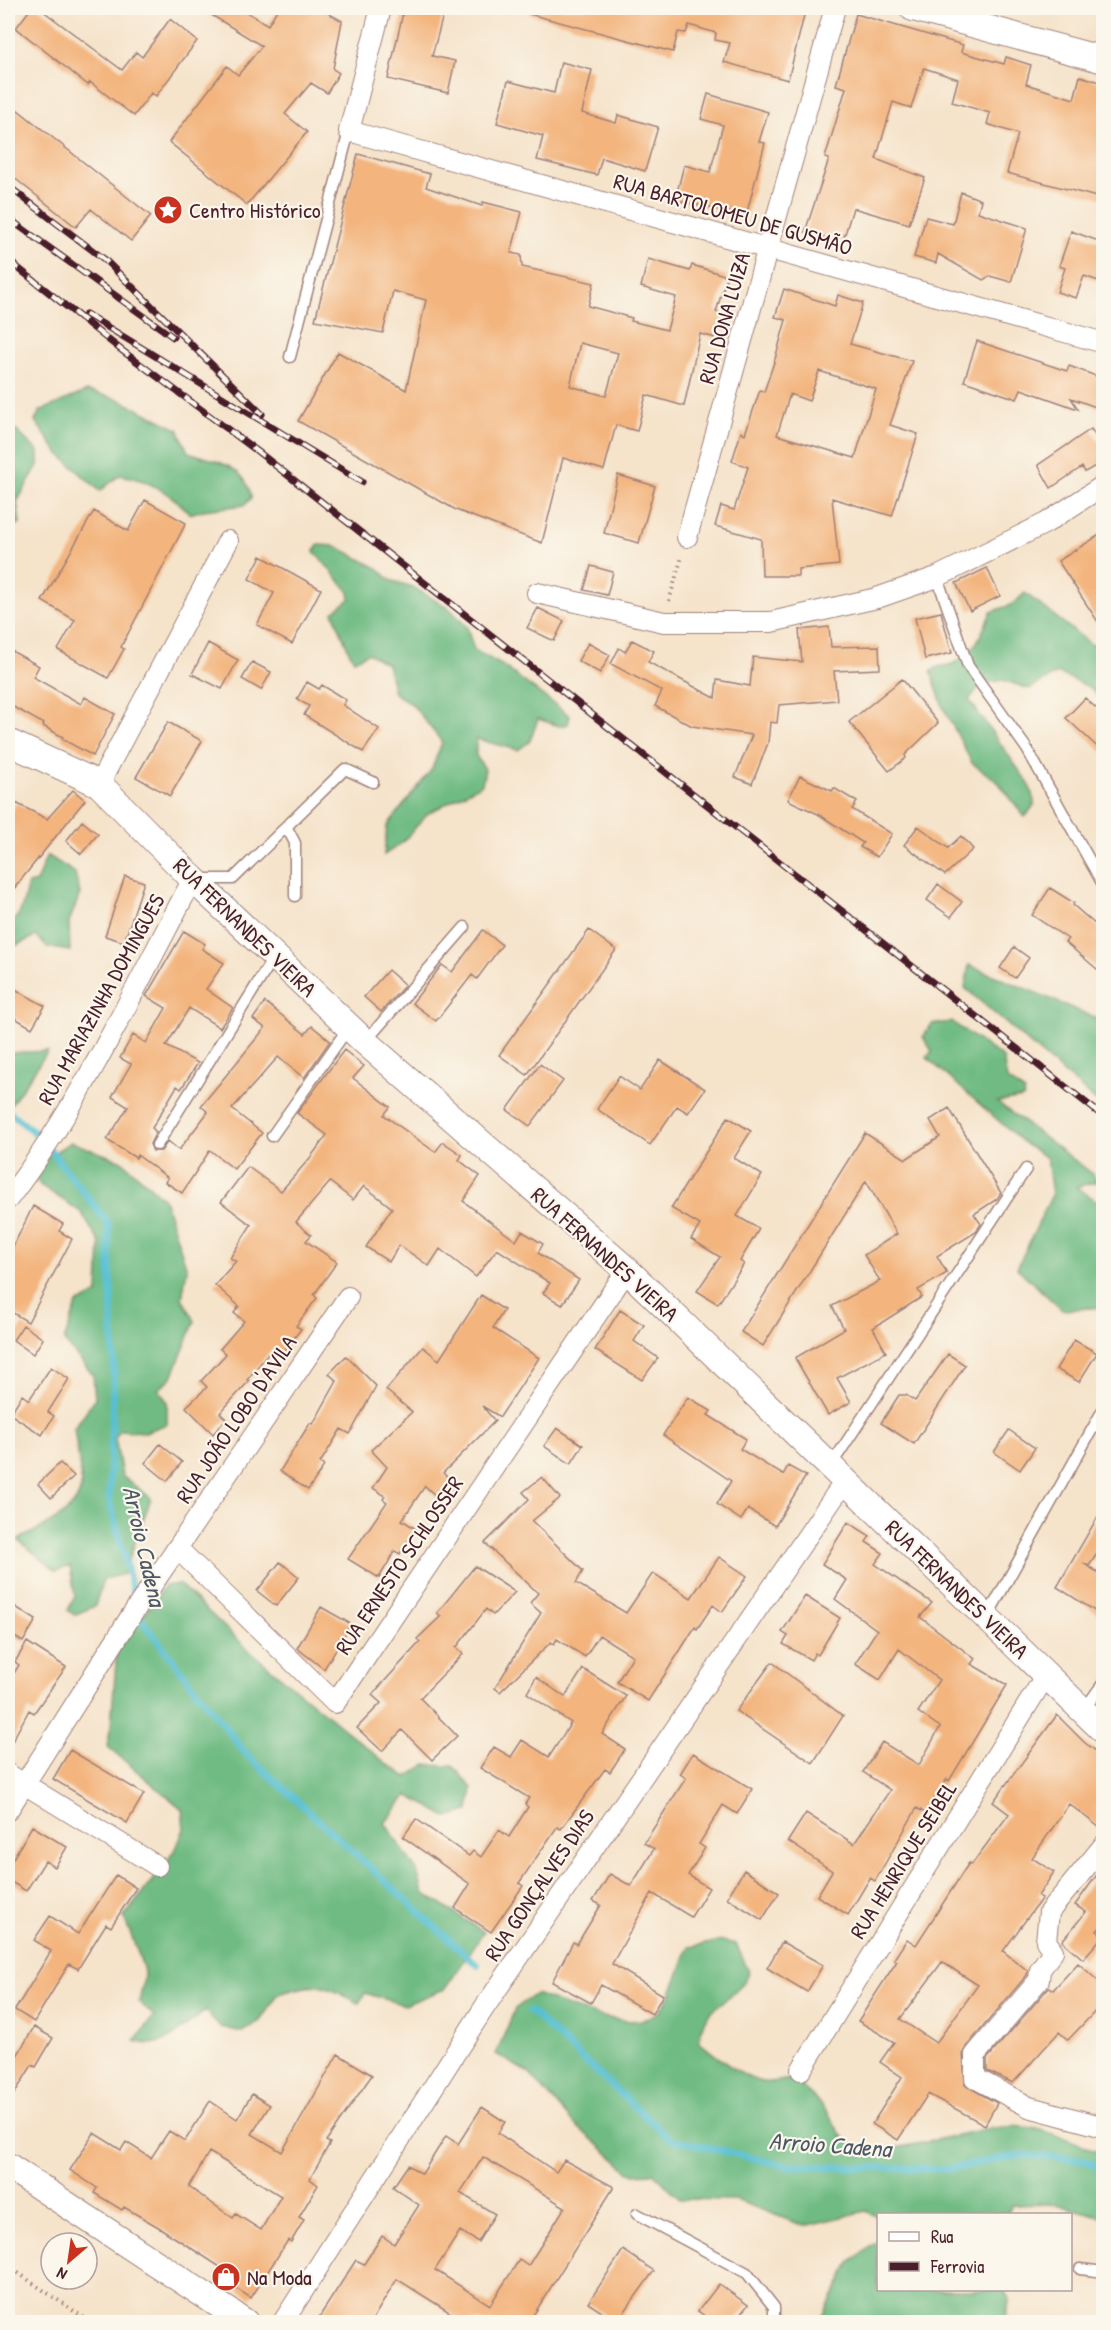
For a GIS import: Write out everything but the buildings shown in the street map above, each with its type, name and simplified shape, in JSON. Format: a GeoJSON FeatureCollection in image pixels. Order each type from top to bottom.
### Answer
{"type":"FeatureCollection","features":[{"type":"Feature","properties":{"kind":"street"},"geometry":{"type":"LineString","coordinates":[[349,131],[381,8]]}},
{"type":"Feature","properties":{"kind":"street","name":"RUA DONA LUIZA"},"geometry":{"type":"LineString","coordinates":[[687,537],[835,8]]}},
{"type":"Feature","properties":{"kind":"street"},"geometry":{"type":"LineString","coordinates":[[913,8],[1104,60]]}},
{"type":"Feature","properties":{"kind":"street","name":"RUA BARTOLOMEU DE GUSMÃO"},"geometry":{"type":"LineString","coordinates":[[349,131],[1104,343]]}},
{"type":"Feature","properties":{"kind":"street"},"geometry":{"type":"LineString","coordinates":[[537,593],[664,622],[771,622],[877,598],[937,577],[1046,523],[1104,485]]}},
{"type":"Feature","properties":{"kind":"street"},"geometry":{"type":"LineString","coordinates":[[8,742],[99,784],[228,541]]}},
{"type":"Feature","properties":{"kind":"street","name":"RUA FERNANDES VIEIRA"},"geometry":{"type":"LineString","coordinates":[[99,784],[194,879],[357,1034],[627,1270],[1104,1731]]}},
{"type":"Feature","properties":{"kind":"street","name":"RUA MARIAZINHA DOMINGUES"},"geometry":{"type":"LineString","coordinates":[[8,1199],[34,1165],[65,1114],[194,879]]}},
{"type":"Feature","properties":{"kind":"street","name":"RUA ERNESTO SCHLOSSER"},"geometry":{"type":"LineString","coordinates":[[177,1548],[334,1703],[627,1270]]}},
{"type":"Feature","properties":{"kind":"street","name":"RUA JOÃO LOBO D'AVILA"},"geometry":{"type":"LineString","coordinates":[[8,1810],[16,1779],[131,1616],[348,1297]]}},
{"type":"Feature","properties":{"kind":"street","name":"RUA GONÇALVES DIAS"},"geometry":{"type":"LineString","coordinates":[[283,2322],[484,2008],[837,1474]]}},
{"type":"Feature","properties":{"kind":"street","name":"RUA HENRIQUE SEIBEL"},"geometry":{"type":"LineString","coordinates":[[801,2070],[1046,1676]]}},
{"type":"Feature","properties":{"kind":"street"},"geometry":{"type":"LineString","coordinates":[[16,1779],[157,1866]]}},
{"type":"Feature","properties":{"kind":"street"},"geometry":{"type":"LineString","coordinates":[[1104,1845],[1049,1912],[1046,1941],[1053,1951],[1040,1970],[1039,1980],[975,2055],[975,2078],[1029,2107],[1104,2127]]}},
{"type":"Feature","properties":{"kind":"street"},"geometry":{"type":"LineString","coordinates":[[8,2166],[245,2322]]}},
{"type":"Feature","properties":{"kind":"lane"},"geometry":{"type":"LineString","coordinates":[[290,357],[349,131]]}},
{"type":"Feature","properties":{"kind":"lane"},"geometry":{"type":"LineString","coordinates":[[937,577],[968,666],[1028,749],[1104,886]]}},
{"type":"Feature","properties":{"kind":"lane"},"geometry":{"type":"LineString","coordinates":[[194,879],[233,879],[345,769],[373,782]]}},
{"type":"Feature","properties":{"kind":"lane"},"geometry":{"type":"LineString","coordinates":[[286,826],[295,843],[295,896]]}},
{"type":"Feature","properties":{"kind":"lane"},"geometry":{"type":"LineString","coordinates":[[272,1136],[357,1034],[465,927]]}},
{"type":"Feature","properties":{"kind":"lane"},"geometry":{"type":"LineString","coordinates":[[157,1145],[274,956]]}},
{"type":"Feature","properties":{"kind":"lane"},"geometry":{"type":"LineString","coordinates":[[837,1474],[1026,1169]]}},
{"type":"Feature","properties":{"kind":"lane"},"geometry":{"type":"LineString","coordinates":[[986,1618],[1104,1408]]}},
{"type":"Feature","properties":{"kind":"lane"},"geometry":{"type":"LineString","coordinates":[[1083,1712],[1104,1682]]}},
{"type":"Feature","properties":{"kind":"lane"},"geometry":{"type":"LineString","coordinates":[[637,2214],[747,2272],[774,2307],[774,2322]]}},
{"type":"Feature","properties":{"kind":"lane"},"geometry":{"type":"LineString","coordinates":[[1080,2269],[1104,2272]]}},
{"type":"Feature","properties":{"kind":"path"},"geometry":{"type":"LineString","coordinates":[[664,622],[687,537]]}},
{"type":"Feature","properties":{"kind":"path"},"geometry":{"type":"LineString","coordinates":[[8,2266],[90,2322]]}},
{"type":"Feature","properties":{"kind":"green space"},"geometry":{"type":"Polygon","coordinates":[[[87,391],[118,399],[178,429],[188,452],[219,462],[236,471],[248,487],[251,498],[245,505],[203,510],[190,514],[167,493],[130,477],[120,475],[100,491],[58,453],[35,421],[40,411],[87,391]]]}},
{"type":"Feature","properties":{"kind":"green space"},"geometry":{"type":"Polygon","coordinates":[[[8,423],[38,451],[38,465],[17,502],[20,523],[8,530],[8,423]]]}},
{"type":"Feature","properties":{"kind":"green space"},"geometry":{"type":"Polygon","coordinates":[[[318,545],[336,546],[379,569],[390,580],[413,587],[450,609],[467,627],[474,650],[503,666],[570,716],[568,724],[559,726],[538,719],[530,741],[518,750],[476,739],[476,756],[485,769],[482,784],[427,814],[402,843],[384,855],[387,826],[432,769],[442,742],[412,704],[394,693],[387,664],[368,653],[354,660],[350,654],[333,612],[350,599],[349,592],[314,551],[318,545]]]}},
{"type":"Feature","properties":{"kind":"green space"},"geometry":{"type":"Polygon","coordinates":[[[1025,593],[1092,645],[1103,642],[1103,702],[1089,687],[1058,673],[1029,689],[1003,680],[981,684],[969,700],[1029,784],[1035,804],[1025,817],[998,782],[972,763],[943,707],[931,672],[967,655],[977,642],[991,612],[1013,604],[1025,593]]]}},
{"type":"Feature","properties":{"kind":"green space"},"geometry":{"type":"Polygon","coordinates":[[[47,855],[75,873],[80,894],[69,922],[70,951],[47,947],[36,936],[8,949],[8,924],[20,911],[28,884],[36,882],[47,855]]]}},
{"type":"Feature","properties":{"kind":"green space"},"geometry":{"type":"Polygon","coordinates":[[[969,965],[1103,1021],[1103,1107],[965,988],[969,965]]]}},
{"type":"Feature","properties":{"kind":"green space"},"geometry":{"type":"Polygon","coordinates":[[[952,1022],[1003,1058],[1007,1080],[1025,1092],[1023,1098],[997,1102],[1094,1175],[1096,1182],[1076,1187],[1103,1205],[1103,1307],[1062,1310],[1017,1268],[1052,1195],[1047,1158],[1025,1144],[927,1058],[932,1051],[923,1037],[932,1024],[952,1022]]]}},
{"type":"Feature","properties":{"kind":"green space"},"geometry":{"type":"Polygon","coordinates":[[[48,1051],[8,1109],[8,1053],[48,1051]]]}},
{"type":"Feature","properties":{"kind":"green space"},"geometry":{"type":"Polygon","coordinates":[[[71,1142],[122,1161],[164,1199],[187,1269],[182,1298],[195,1321],[172,1377],[159,1389],[167,1402],[167,1424],[145,1432],[120,1430],[115,1438],[122,1476],[151,1498],[124,1574],[103,1580],[95,1606],[74,1615],[68,1610],[75,1596],[70,1566],[56,1571],[18,1540],[47,1525],[67,1511],[79,1494],[81,1477],[74,1428],[95,1399],[93,1375],[64,1341],[77,1304],[98,1293],[100,1243],[81,1212],[40,1185],[36,1179],[45,1158],[71,1142]]]}},
{"type":"Feature","properties":{"kind":"green space"},"geometry":{"type":"Polygon","coordinates":[[[179,1584],[253,1654],[387,1764],[407,1777],[425,1765],[453,1766],[472,1788],[469,1811],[447,1817],[407,1795],[385,1823],[417,1871],[423,1893],[484,1932],[445,1989],[404,2005],[365,1993],[359,2003],[328,1988],[303,1987],[278,1994],[260,2021],[242,2032],[221,2027],[205,2011],[164,2041],[145,2044],[135,2041],[154,2016],[139,2002],[144,1973],[124,1917],[175,1851],[184,1829],[182,1809],[107,1746],[111,1725],[117,1650],[165,1586],[179,1584]]]}},
{"type":"Feature","properties":{"kind":"green space"},"geometry":{"type":"Polygon","coordinates":[[[722,1941],[736,1944],[749,1972],[736,1991],[712,2011],[701,2029],[699,2042],[730,2066],[763,2082],[791,2079],[820,2103],[843,2137],[857,2146],[875,2149],[895,2148],[983,2130],[1025,2127],[1053,2134],[1103,2153],[1103,2217],[1056,2204],[1012,2205],[1008,2213],[877,2213],[877,2216],[866,2211],[804,2226],[736,2200],[681,2199],[653,2173],[632,2174],[571,2121],[530,2074],[496,2054],[515,2009],[535,1994],[579,2010],[614,2019],[630,2021],[656,2014],[667,2001],[689,1947],[722,1941]]]}},
{"type":"Feature","properties":{"kind":"green space"},"geometry":{"type":"Polygon","coordinates":[[[877,2241],[877,2291],[1003,2291],[1010,2299],[1004,2322],[934,2322],[886,2317],[875,2322],[820,2322],[850,2263],[877,2241]]]}},
{"type":"Feature","properties":{"kind":"waterway","name":"Arroio Cadena"},"geometry":{"type":"LineString","coordinates":[[8,1111],[40,1137],[108,1223],[114,1361],[109,1499],[140,1618],[247,1755],[477,1965]]}},
{"type":"Feature","properties":{"kind":"waterway","name":"Arroio Cadena"},"geometry":{"type":"LineString","coordinates":[[530,2011],[670,2139],[788,2166],[949,2169],[1019,2155],[1086,2160],[1104,2171]]}},
{"type":"Feature","properties":{"kind":"railway"},"geometry":{"type":"LineString","coordinates":[[8,186],[104,259],[262,414]]}},
{"type":"Feature","properties":{"kind":"railway"},"geometry":{"type":"LineString","coordinates":[[8,218],[173,337]]}},
{"type":"Feature","properties":{"kind":"railway"},"geometry":{"type":"LineString","coordinates":[[8,260],[120,349],[257,451],[1104,1117]]}},
{"type":"Feature","properties":{"kind":"railway"},"geometry":{"type":"LineString","coordinates":[[86,314],[362,482]]}},
{"type":"Feature","properties":{"kind":"place","name":"Centro Histórico"},"geometry":{"type":"Point","coordinates":[168,210]}},
{"type":"Feature","properties":{"kind":"place","name":"Na Moda"},"geometry":{"type":"Point","coordinates":[226,2277]}}]}
